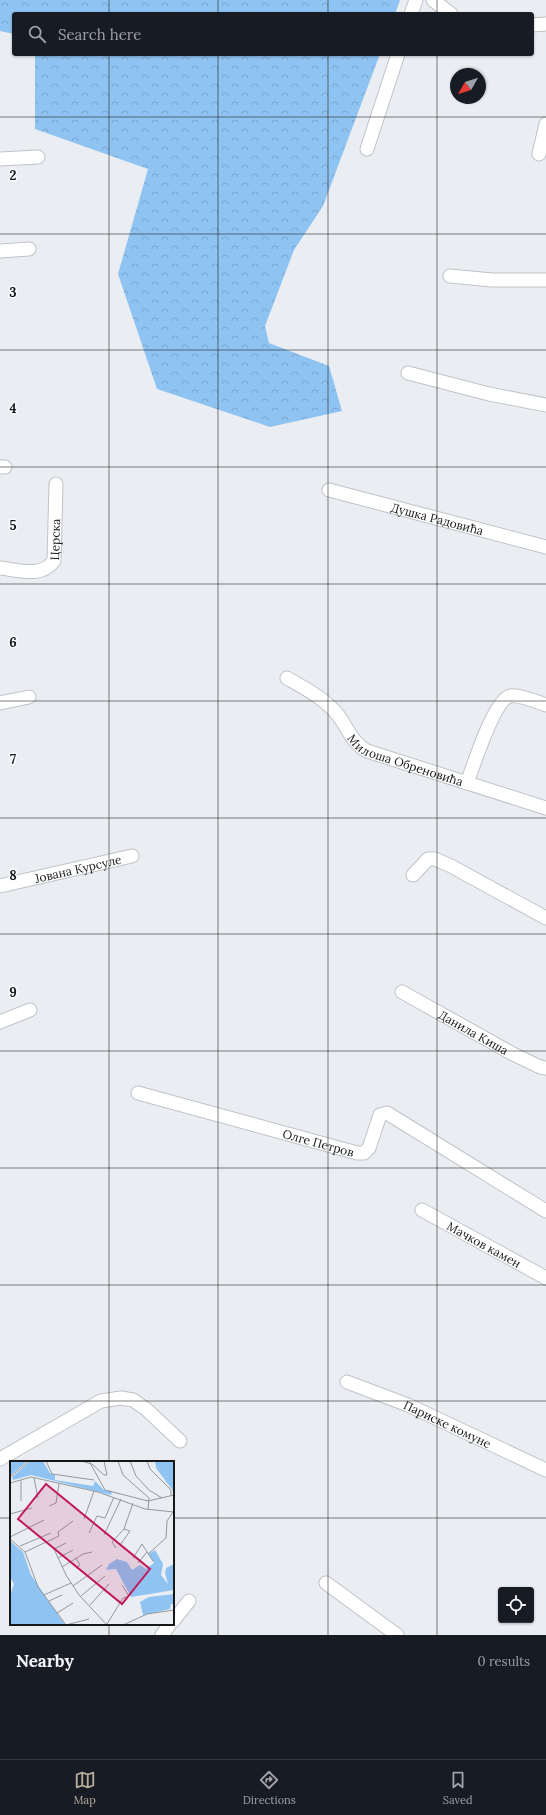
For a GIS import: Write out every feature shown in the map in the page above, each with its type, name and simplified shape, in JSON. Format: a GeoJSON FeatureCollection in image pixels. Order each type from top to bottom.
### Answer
{"type":"FeatureCollection","features":[{"type":"Feature","properties":{"kind":"street"},"geometry":{"type":"LineString","coordinates":[[412,12],[416,0]]}},
{"type":"Feature","properties":{"kind":"street"},"geometry":{"type":"LineString","coordinates":[[433,0],[448,12]]}},
{"type":"Feature","properties":{"kind":"street"},"geometry":{"type":"LineString","coordinates":[[534,25],[546,24]]}},
{"type":"Feature","properties":{"kind":"street"},"geometry":{"type":"LineString","coordinates":[[367,149],[397,56]]}},
{"type":"Feature","properties":{"kind":"street"},"geometry":{"type":"LineString","coordinates":[[539,154],[546,124]]}},
{"type":"Feature","properties":{"kind":"street"},"geometry":{"type":"LineString","coordinates":[[0,159],[38,157]]}},
{"type":"Feature","properties":{"kind":"street"},"geometry":{"type":"LineString","coordinates":[[0,251],[29,249]]}},
{"type":"Feature","properties":{"kind":"street"},"geometry":{"type":"LineString","coordinates":[[450,276],[492,280],[546,280]]}},
{"type":"Feature","properties":{"kind":"street"},"geometry":{"type":"LineString","coordinates":[[408,373],[489,394],[546,404]]}},
{"type":"Feature","properties":{"kind":"street","name":"Церска"},"geometry":{"type":"LineString","coordinates":[[0,568],[41,572],[54,562],[56,484]]}},
{"type":"Feature","properties":{"kind":"street","name":"Душка Радовића"},"geometry":{"type":"LineString","coordinates":[[329,490],[546,547]]}},
{"type":"Feature","properties":{"kind":"street","name":"Милоша Обреновића"},"geometry":{"type":"LineString","coordinates":[[287,678],[320,697],[337,714],[362,749],[546,808]]}},
{"type":"Feature","properties":{"kind":"street"},"geometry":{"type":"LineString","coordinates":[[467,783],[493,715],[500,702],[505,698],[512,696],[546,704]]}},
{"type":"Feature","properties":{"kind":"street"},"geometry":{"type":"LineString","coordinates":[[0,703],[29,697]]}},
{"type":"Feature","properties":{"kind":"street","name":"Јована Курсуле"},"geometry":{"type":"LineString","coordinates":[[0,886],[132,856]]}},
{"type":"Feature","properties":{"kind":"street"},"geometry":{"type":"LineString","coordinates":[[413,875],[428,859],[435,859],[452,866],[546,918]]}},
{"type":"Feature","properties":{"kind":"street","name":"Данила Киша"},"geometry":{"type":"LineString","coordinates":[[402,992],[513,1054],[540,1067],[546,1068]]}},
{"type":"Feature","properties":{"kind":"street"},"geometry":{"type":"LineString","coordinates":[[0,1022],[30,1010]]}},
{"type":"Feature","properties":{"kind":"street","name":"Олге Петров"},"geometry":{"type":"LineString","coordinates":[[138,1092],[357,1153],[364,1153],[369,1148],[380,1115],[387,1113],[408,1124],[546,1211]]}},
{"type":"Feature","properties":{"kind":"street","name":"Мачков камен"},"geometry":{"type":"LineString","coordinates":[[422,1210],[546,1278]]}},
{"type":"Feature","properties":{"kind":"street","name":"Париске комуне"},"geometry":{"type":"LineString","coordinates":[[347,1382],[408,1405],[546,1470]]}},
{"type":"Feature","properties":{"kind":"street"},"geometry":{"type":"LineString","coordinates":[[0,1459],[101,1401],[121,1398],[133,1400],[146,1409],[180,1441]]}},
{"type":"Feature","properties":{"kind":"street"},"geometry":{"type":"LineString","coordinates":[[326,1583],[397,1635]]}},
{"type":"Feature","properties":{"kind":"street"},"geometry":{"type":"LineString","coordinates":[[174,1620],[189,1600]]}},
{"type":"Feature","properties":{"kind":"street"},"geometry":{"type":"LineString","coordinates":[[162,1635],[169,1625]]}},
{"type":"Feature","properties":{"kind":"green space"},"geometry":{"type":"Polygon","coordinates":[[[0,0],[400,0],[396,12],[12,12],[12,34],[0,31],[0,0]]]}},
{"type":"Feature","properties":{"kind":"green space"},"geometry":{"type":"Polygon","coordinates":[[[35,56],[379,56],[323,206],[294,250],[265,326],[269,343],[329,366],[342,411],[270,427],[157,389],[118,274],[148,169],[35,129],[35,56]]]}}]}
